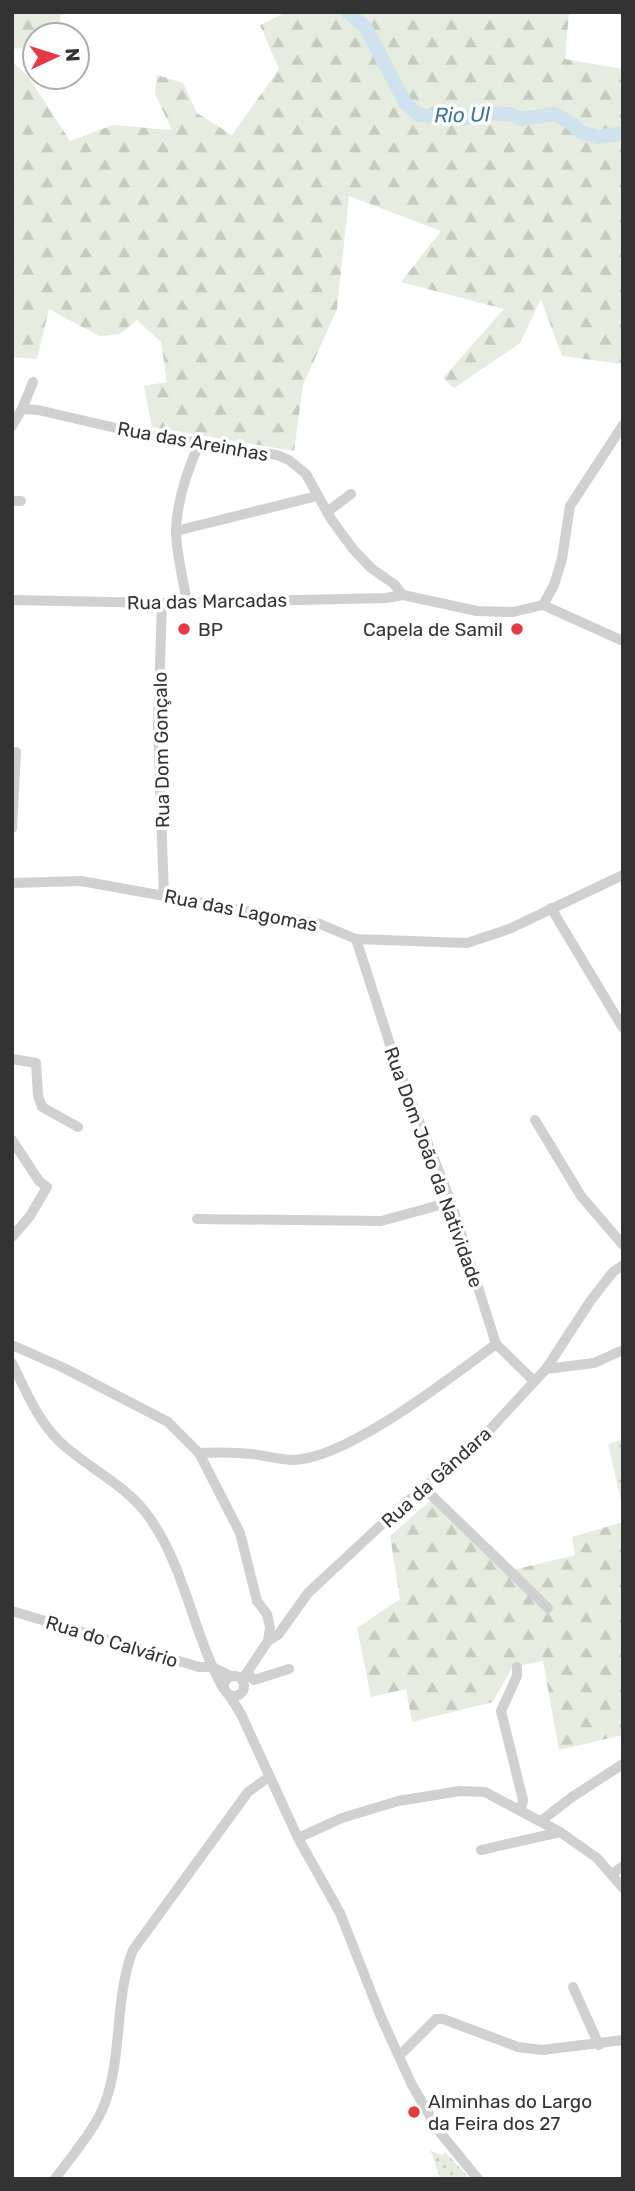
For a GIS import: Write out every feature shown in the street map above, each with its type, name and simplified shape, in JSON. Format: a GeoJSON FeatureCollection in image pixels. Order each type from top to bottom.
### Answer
{"type":"FeatureCollection","features":[{"type":"Feature","properties":{"kind":"street"},"geometry":{"type":"LineString","coordinates":[[12,426],[33,382]]}},
{"type":"Feature","properties":{"kind":"street","name":"Rua das Areinhas"},"geometry":{"type":"LineString","coordinates":[[22,409],[68,415],[121,430],[289,460],[306,474],[327,512],[353,549],[371,568],[394,584],[402,595]]}},
{"type":"Feature","properties":{"kind":"street"},"geometry":{"type":"LineString","coordinates":[[543,605],[554,585],[562,559],[570,506],[623,425]]}},
{"type":"Feature","properties":{"kind":"street"},"geometry":{"type":"LineString","coordinates":[[187,602],[176,531],[187,470],[199,444]]}},
{"type":"Feature","properties":{"kind":"street"},"geometry":{"type":"LineString","coordinates":[[327,512],[351,494]]}},
{"type":"Feature","properties":{"kind":"street"},"geometry":{"type":"LineString","coordinates":[[176,531],[317,496]]}},
{"type":"Feature","properties":{"kind":"street"},"geometry":{"type":"LineString","coordinates":[[402,595],[477,611],[513,611],[543,605],[623,641]]}},
{"type":"Feature","properties":{"kind":"street","name":"Rua das Marcadas"},"geometry":{"type":"LineString","coordinates":[[12,600],[162,603],[386,598],[402,595]]}},
{"type":"Feature","properties":{"kind":"street","name":"Rua Dom Gonçalo"},"geometry":{"type":"LineString","coordinates":[[162,603],[158,724],[164,896]]}},
{"type":"Feature","properties":{"kind":"street"},"geometry":{"type":"LineString","coordinates":[[12,828],[16,752]]}},
{"type":"Feature","properties":{"kind":"street","name":"Rua das Lagomas"},"geometry":{"type":"LineString","coordinates":[[12,883],[81,881],[320,924],[356,939],[467,943],[509,929],[623,875]]}},
{"type":"Feature","properties":{"kind":"street"},"geometry":{"type":"LineString","coordinates":[[551,908],[623,1028]]}},
{"type":"Feature","properties":{"kind":"street","name":"Rua Dom João da Natividade"},"geometry":{"type":"LineString","coordinates":[[356,939],[395,1060],[451,1202],[496,1344],[534,1381]]}},
{"type":"Feature","properties":{"kind":"street"},"geometry":{"type":"LineString","coordinates":[[12,1059],[36,1063],[38,1096],[42,1107],[78,1127]]}},
{"type":"Feature","properties":{"kind":"street"},"geometry":{"type":"LineString","coordinates":[[535,1120],[581,1196],[623,1245]]}},
{"type":"Feature","properties":{"kind":"street"},"geometry":{"type":"LineString","coordinates":[[12,1139],[39,1181],[47,1187],[30,1216],[12,1237]]}},
{"type":"Feature","properties":{"kind":"street"},"geometry":{"type":"LineString","coordinates":[[197,1219],[381,1221],[451,1202]]}},
{"type":"Feature","properties":{"kind":"street","name":"Rua da Gândara"},"geometry":{"type":"LineString","coordinates":[[244,1676],[268,1641],[278,1634],[308,1593],[483,1437],[546,1369],[591,1300],[613,1272],[623,1265]]}},
{"type":"Feature","properties":{"kind":"street"},"geometry":{"type":"LineString","coordinates":[[199,1453],[239,1453],[292,1460],[320,1454],[369,1431],[496,1344]]}},
{"type":"Feature","properties":{"kind":"street"},"geometry":{"type":"LineString","coordinates":[[12,1345],[64,1368],[168,1422],[199,1453],[240,1533],[257,1601],[267,1614],[270,1628],[268,1641]]}},
{"type":"Feature","properties":{"kind":"street"},"geometry":{"type":"LineString","coordinates":[[546,1369],[594,1363],[623,1350]]}},
{"type":"Feature","properties":{"kind":"street"},"geometry":{"type":"LineString","coordinates":[[12,1363],[38,1416],[48,1429],[131,1496],[151,1520],[169,1553],[212,1667],[241,1714],[298,1838],[341,1913],[411,2083],[438,2130],[478,2179]]}},
{"type":"Feature","properties":{"kind":"street"},"geometry":{"type":"LineString","coordinates":[[424,1488],[548,1608]]}},
{"type":"Feature","properties":{"kind":"street","name":"Rua do Calvário"},"geometry":{"type":"LineString","coordinates":[[12,1611],[199,1667],[212,1667],[231,1676]]}},
{"type":"Feature","properties":{"kind":"street"},"geometry":{"type":"LineString","coordinates":[[517,1667],[517,1676],[500,1711],[523,1800],[521,1809]]}},
{"type":"Feature","properties":{"kind":"street"},"geometry":{"type":"LineString","coordinates":[[226,1692],[224,1682],[231,1676],[244,1676],[254,1680],[289,1669]]}},
{"type":"Feature","properties":{"kind":"street"},"geometry":{"type":"LineString","coordinates":[[241,1714],[240,1694],[244,1686],[244,1676]]}},
{"type":"Feature","properties":{"kind":"street"},"geometry":{"type":"LineString","coordinates":[[226,1692],[235,1696],[240,1694]]}},
{"type":"Feature","properties":{"kind":"street"},"geometry":{"type":"LineString","coordinates":[[541,1821],[623,1764]]}},
{"type":"Feature","properties":{"kind":"street"},"geometry":{"type":"LineString","coordinates":[[55,2179],[105,2104],[113,2073],[126,1967],[132,1950],[248,1792],[270,1777]]}},
{"type":"Feature","properties":{"kind":"street"},"geometry":{"type":"LineString","coordinates":[[298,1838],[342,1818],[398,1801],[460,1791],[485,1792],[560,1832],[597,1858],[623,1888]]}},
{"type":"Feature","properties":{"kind":"street"},"geometry":{"type":"LineString","coordinates":[[481,1850],[560,1832]]}},
{"type":"Feature","properties":{"kind":"street"},"geometry":{"type":"LineString","coordinates":[[612,1874],[623,1866]]}},
{"type":"Feature","properties":{"kind":"street"},"geometry":{"type":"LineString","coordinates":[[573,1987],[599,2045]]}},
{"type":"Feature","properties":{"kind":"street"},"geometry":{"type":"LineString","coordinates":[[398,2056],[436,2020],[443,2019],[517,2047],[542,2050],[623,2040]]}},
{"type":"Feature","properties":{"kind":"green space"},"geometry":{"type":"Polygon","coordinates":[[[12,12],[60,12],[60,21],[21,21],[21,48],[12,49],[12,12]]]}},
{"type":"Feature","properties":{"kind":"green space"},"geometry":{"type":"Polygon","coordinates":[[[287,12],[569,12],[565,59],[623,69],[623,364],[562,356],[541,299],[520,343],[454,388],[443,378],[504,309],[401,282],[441,231],[349,196],[337,309],[303,385],[294,451],[152,427],[144,386],[167,382],[161,342],[137,320],[120,334],[99,336],[49,309],[37,359],[12,357],[12,61],[21,69],[21,91],[38,91],[70,141],[113,125],[172,130],[155,94],[157,75],[183,83],[197,113],[232,135],[279,69],[260,25],[287,12]]]}},
{"type":"Feature","properties":{"kind":"green space"},"geometry":{"type":"Polygon","coordinates":[[[623,1439],[623,1510],[608,1444],[623,1439]]]}},
{"type":"Feature","properties":{"kind":"green space"},"geometry":{"type":"Polygon","coordinates":[[[431,1500],[509,1571],[575,1555],[572,1537],[623,1522],[623,1735],[559,1750],[543,1661],[512,1667],[493,1702],[412,1722],[406,1689],[371,1697],[357,1628],[400,1599],[390,1536],[431,1500]]]}},
{"type":"Feature","properties":{"kind":"green space"},"geometry":{"type":"Polygon","coordinates":[[[431,2151],[441,2155],[446,2153],[470,2179],[440,2179],[431,2151]]]}},
{"type":"Feature","properties":{"kind":"waterway","name":"Rio Ul"},"geometry":{"type":"LineString","coordinates":[[348,12],[366,28],[406,104],[419,115],[459,119],[495,113],[520,119],[555,114],[580,132],[598,137],[623,133]]}},
{"type":"Feature","properties":{"kind":"place","name":"BP"},"geometry":{"type":"Point","coordinates":[184,629]}},
{"type":"Feature","properties":{"kind":"place","name":"Capela de Samil"},"geometry":{"type":"Point","coordinates":[517,629]}},
{"type":"Feature","properties":{"kind":"place","name":"Alminhas do Largo da Feira dos 27"},"geometry":{"type":"Point","coordinates":[414,2112]}}]}
